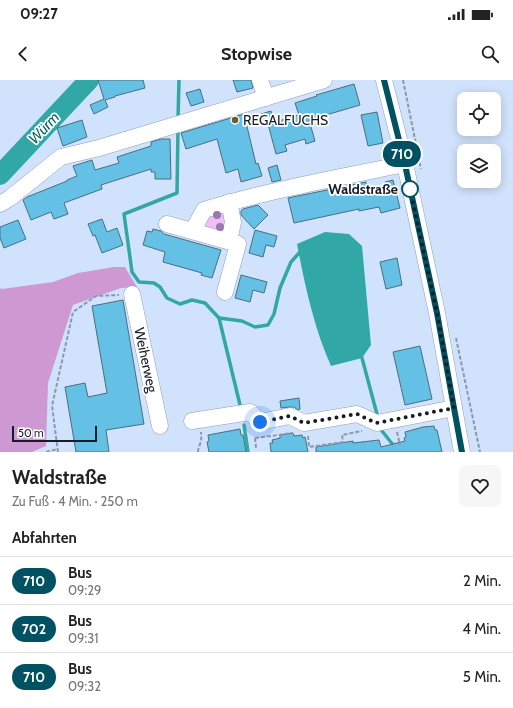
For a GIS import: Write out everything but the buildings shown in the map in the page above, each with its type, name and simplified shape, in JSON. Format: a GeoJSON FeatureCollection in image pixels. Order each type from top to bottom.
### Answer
{"type":"FeatureCollection","features":[{"type":"Feature","properties":{"kind":"street"},"geometry":{"type":"LineString","coordinates":[[260,80],[266,98]]}},
{"type":"Feature","properties":{"kind":"street"},"geometry":{"type":"LineString","coordinates":[[384,80],[437,313],[462,452]]}},
{"type":"Feature","properties":{"kind":"street"},"geometry":{"type":"LineString","coordinates":[[0,204],[10,198],[61,157],[99,148],[320,81]]}},
{"type":"Feature","properties":{"kind":"street"},"geometry":{"type":"LineString","coordinates":[[193,230],[204,210],[230,202],[404,164]]}},
{"type":"Feature","properties":{"kind":"street"},"geometry":{"type":"LineString","coordinates":[[229,241],[233,222],[230,202]]}},
{"type":"Feature","properties":{"kind":"street"},"geometry":{"type":"LineString","coordinates":[[167,224],[193,230],[238,244],[225,292]]}},
{"type":"Feature","properties":{"kind":"street","name":"Weiherweg"},"geometry":{"type":"LineString","coordinates":[[132,294],[160,426]]}},
{"type":"Feature","properties":{"kind":"street"},"geometry":{"type":"LineString","coordinates":[[198,425],[250,412],[260,422],[290,416],[304,423],[357,414],[375,426],[454,408]]}},
{"type":"Feature","properties":{"kind":"path"},"geometry":{"type":"LineString","coordinates":[[58,452],[52,406],[73,312],[96,296],[132,294]]}},
{"type":"Feature","properties":{"kind":"path"},"geometry":{"type":"LineString","coordinates":[[198,425],[201,430],[201,438],[198,452]]}},
{"type":"Feature","properties":{"kind":"path"},"geometry":{"type":"LineString","coordinates":[[307,432],[310,447],[343,442],[342,435],[375,426]]}},
{"type":"Feature","properties":{"kind":"path"},"geometry":{"type":"LineString","coordinates":[[256,448],[255,438],[297,432]]}},
{"type":"Feature","properties":{"kind":"path"},"geometry":{"type":"LineString","coordinates":[[397,432],[400,446]]}},
{"type":"Feature","properties":{"kind":"path"},"geometry":{"type":"LineString","coordinates":[[46,452],[58,449]]}},
{"type":"Feature","properties":{"kind":"shaded area"},"geometry":{"type":"Polygon","coordinates":[[[209,211],[227,213],[224,231],[220,233],[206,227],[205,223],[209,211]]]}},
{"type":"Feature","properties":{"kind":"shaded area"},"geometry":{"type":"Polygon","coordinates":[[[325,232],[349,234],[362,246],[371,345],[362,358],[331,366],[315,322],[297,244],[325,232]]]}},
{"type":"Feature","properties":{"kind":"shaded area"},"geometry":{"type":"Polygon","coordinates":[[[114,267],[125,267],[137,287],[121,288],[73,305],[48,383],[46,446],[32,452],[0,452],[0,288],[2,289],[53,282],[78,273],[114,267]]]}},
{"type":"Feature","properties":{"kind":"waterway","name":"Würm"},"geometry":{"type":"LineString","coordinates":[[0,175],[89,80]]}},
{"type":"Feature","properties":{"kind":"waterway"},"geometry":{"type":"LineString","coordinates":[[178,119],[179,80]]}},
{"type":"Feature","properties":{"kind":"waterway"},"geometry":{"type":"LineString","coordinates":[[178,129],[177,193],[124,214],[132,272],[139,282],[154,283],[160,287],[167,298],[180,304],[192,300],[205,303],[219,318],[241,409]]}},
{"type":"Feature","properties":{"kind":"waterway"},"geometry":{"type":"LineString","coordinates":[[219,318],[242,321],[255,327],[268,325],[274,314],[280,288],[291,262],[299,253]]}},
{"type":"Feature","properties":{"kind":"waterway"},"geometry":{"type":"LineString","coordinates":[[362,358],[378,418]]}},
{"type":"Feature","properties":{"kind":"waterway"},"geometry":{"type":"LineString","coordinates":[[244,425],[248,452]]}},
{"type":"Feature","properties":{"kind":"waterway"},"geometry":{"type":"LineString","coordinates":[[380,426],[382,431],[394,446]]}},
{"type":"Feature","properties":{"kind":"bus line","name":"710"},"geometry":{"type":"LineString","coordinates":[[384,80],[404,160],[437,313],[462,452]]}},
{"type":"Feature","properties":{"kind":"place","name":"REGALFUCHS"},"geometry":{"type":"Point","coordinates":[235,120]}},
{"type":"Feature","properties":{"kind":"place","name":"Waldstraße"},"geometry":{"type":"Point","coordinates":[410,189]}},
{"type":"Feature","properties":{"kind":"route"},"geometry":{"type":"LineString","coordinates":[[260,422],[290,416],[304,423],[357,414],[376,423],[454,408],[437,313],[410,189]]}}]}
